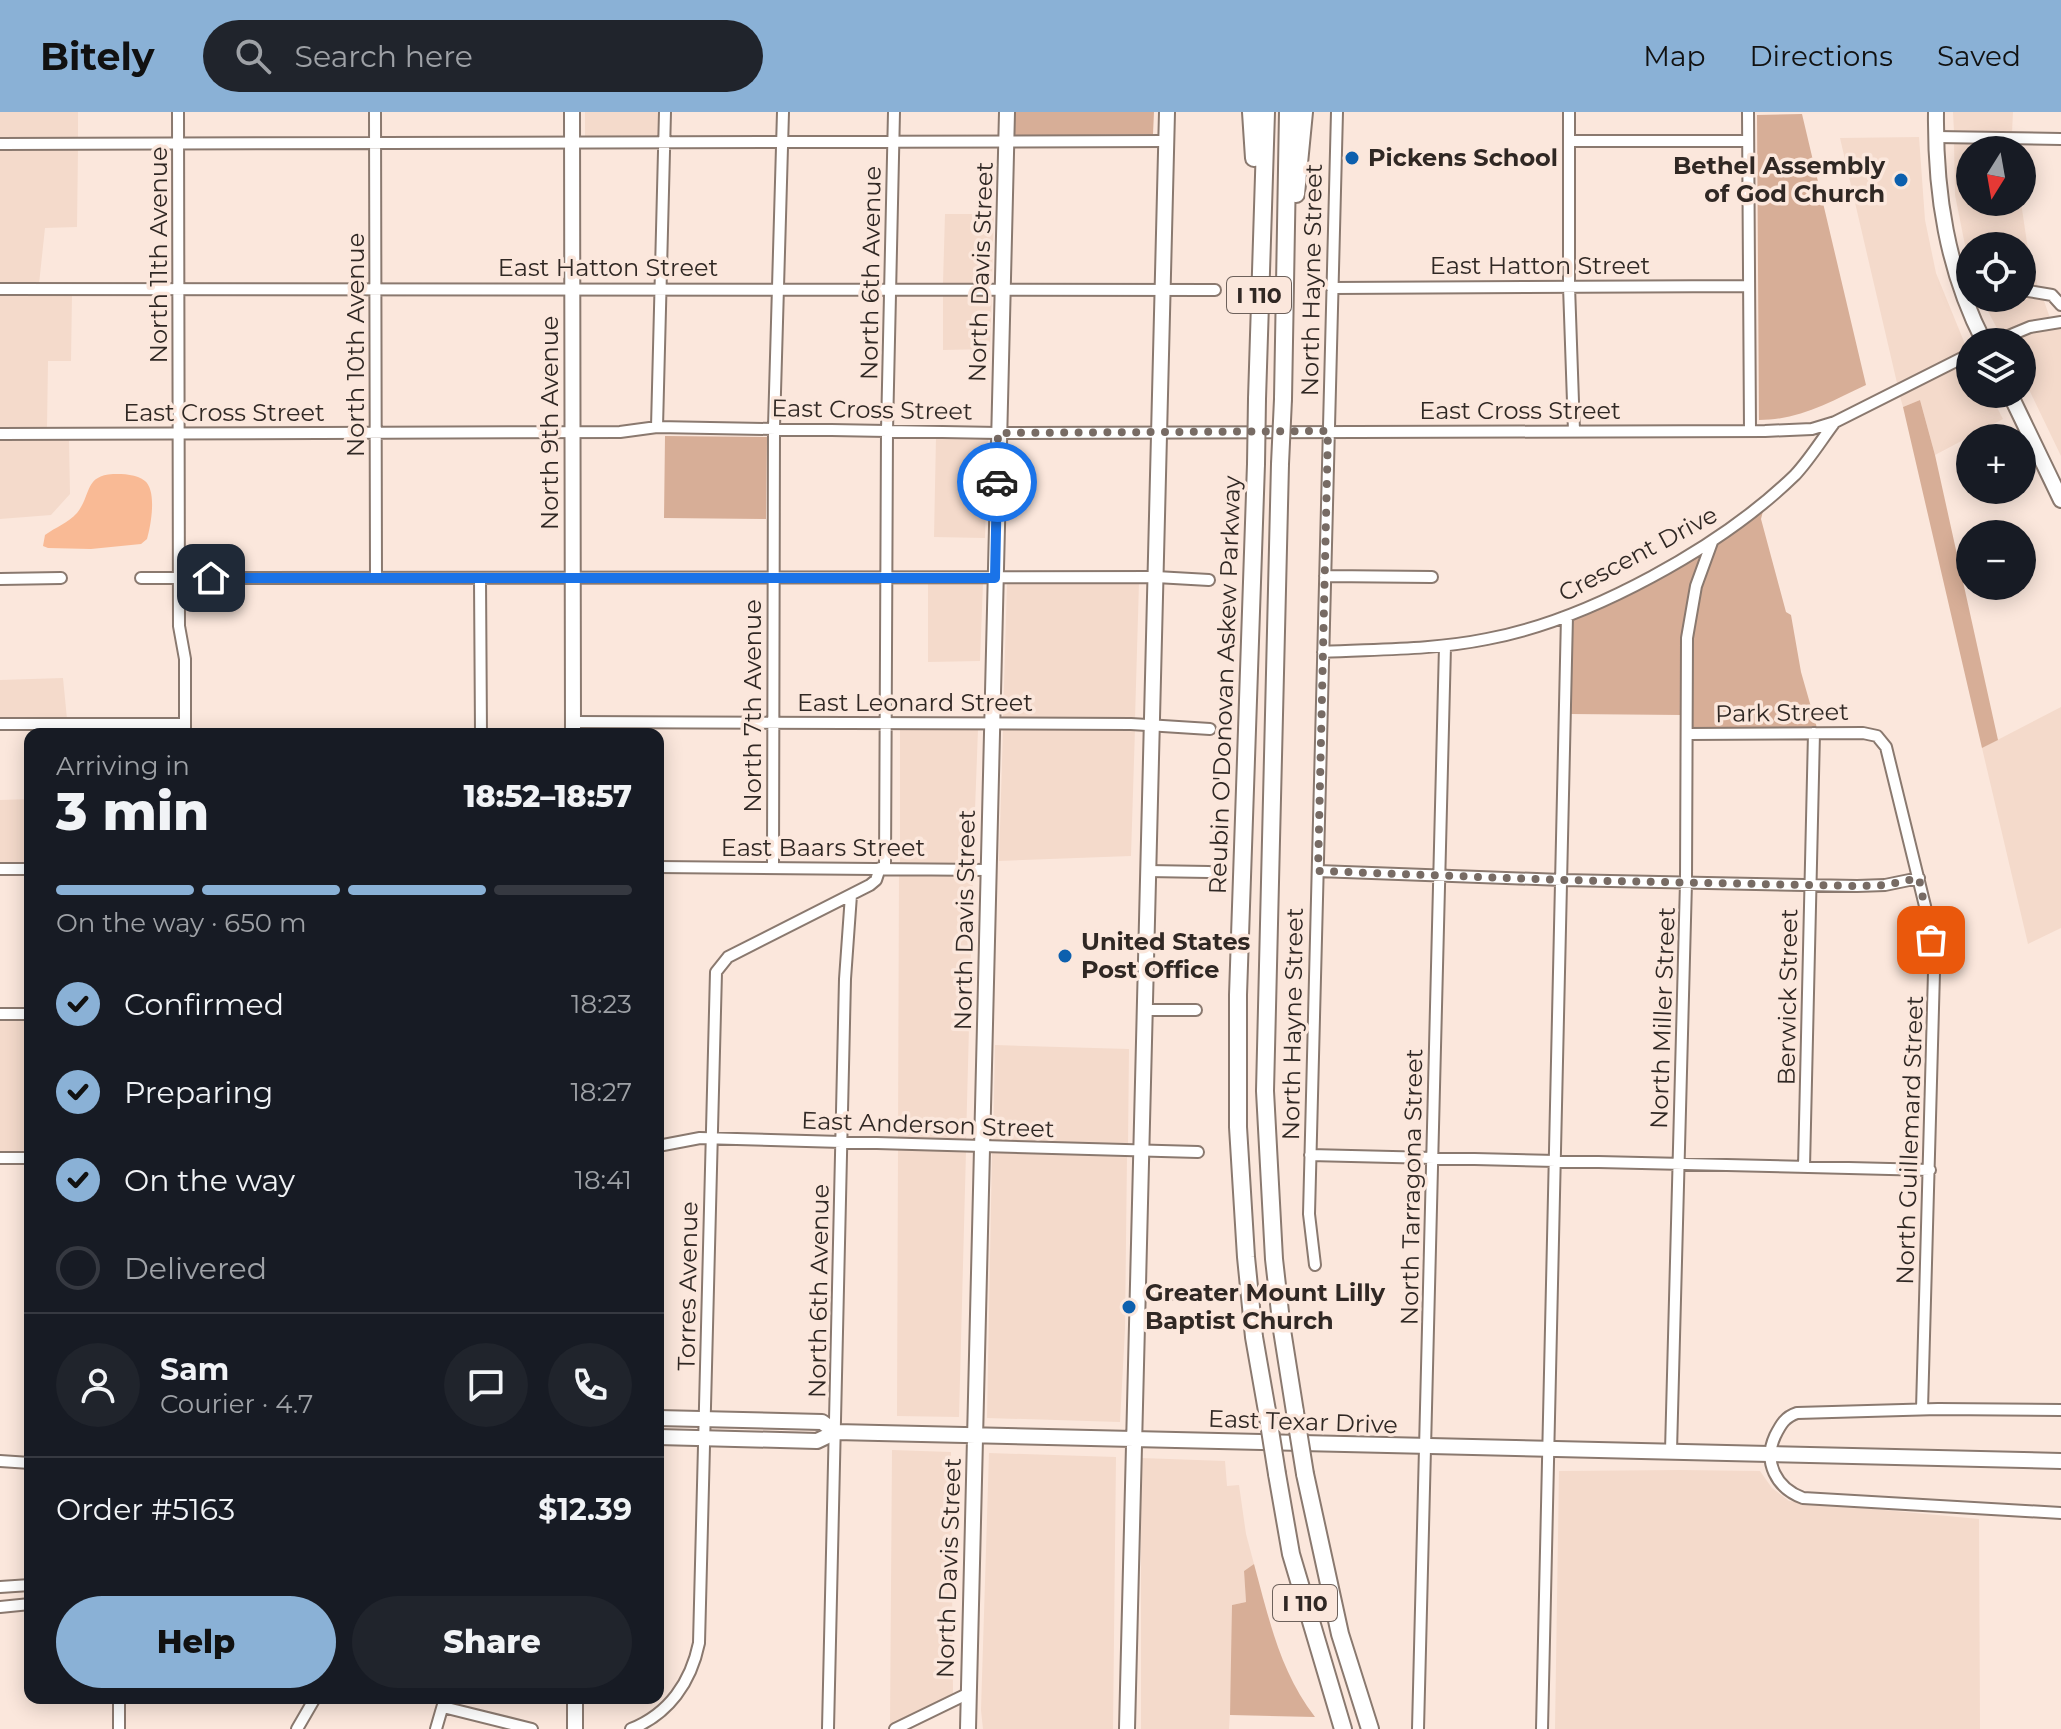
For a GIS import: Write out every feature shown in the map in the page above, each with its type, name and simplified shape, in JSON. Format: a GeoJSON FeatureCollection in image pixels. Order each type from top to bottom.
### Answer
{"type":"FeatureCollection","features":[{"type":"Feature","properties":{"kind":"highway"},"geometry":{"type":"LineString","coordinates":[[1251,112],[1255,166],[1263,190]]}},
{"type":"Feature","properties":{"kind":"highway","name":"Reubin O'Donovan Askew Parkway"},"geometry":{"type":"LineString","coordinates":[[1266,112],[1238,1081],[1246,1257],[1254,1337],[1291,1554],[1343,1729]]}},
{"type":"Feature","properties":{"kind":"highway","name":"Reubin O'Donovan Askew Parkway"},"geometry":{"type":"LineString","coordinates":[[1288,112],[1265,1091],[1274,1259],[1305,1474],[1340,1634],[1370,1729]]}},
{"type":"Feature","properties":{"kind":"highway"},"geometry":{"type":"LineString","coordinates":[[1285,304],[1304,112]]}},
{"type":"Feature","properties":{"kind":"highway"},"geometry":{"type":"LineString","coordinates":[[1325,1569],[1381,1729]]}},
{"type":"Feature","properties":{"kind":"main road","name":"North 9th Avenue"},"geometry":{"type":"LineString","coordinates":[[572,112],[573,728]]}},
{"type":"Feature","properties":{"kind":"main road","name":"North Davis Street"},"geometry":{"type":"LineString","coordinates":[[968,1729],[1007,112]]}},
{"type":"Feature","properties":{"kind":"main road"},"geometry":{"type":"LineString","coordinates":[[1127,1729],[1167,112]]}},
{"type":"Feature","properties":{"kind":"main road"},"geometry":{"type":"LineString","coordinates":[[1936,112],[1944,229],[1956,261]]}},
{"type":"Feature","properties":{"kind":"main road"},"geometry":{"type":"LineString","coordinates":[[2017,408],[2061,500]]}},
{"type":"Feature","properties":{"kind":"main road","name":"East Texar Drive"},"geometry":{"type":"LineString","coordinates":[[664,1418],[822,1422],[836,1432]]}},
{"type":"Feature","properties":{"kind":"main road","name":"East Texar Drive"},"geometry":{"type":"LineString","coordinates":[[664,1437],[817,1441],[836,1432],[2061,1461]]}},
{"type":"Feature","properties":{"kind":"main road"},"geometry":{"type":"LineString","coordinates":[[575,1704],[575,1729]]}},
{"type":"Feature","properties":{"kind":"street","name":"North 11th Avenue"},"geometry":{"type":"LineString","coordinates":[[178,112],[179,626],[185,659],[185,728]]}},
{"type":"Feature","properties":{"kind":"street","name":"North 10th Avenue"},"geometry":{"type":"LineString","coordinates":[[375,112],[376,578]]}},
{"type":"Feature","properties":{"kind":"street"},"geometry":{"type":"LineString","coordinates":[[657,427],[665,112]]}},
{"type":"Feature","properties":{"kind":"street","name":"North 7th Avenue"},"geometry":{"type":"LineString","coordinates":[[773,868],[774,427],[783,112]]}},
{"type":"Feature","properties":{"kind":"street","name":"North 6th Avenue"},"geometry":{"type":"LineString","coordinates":[[882,868],[894,112]]}},
{"type":"Feature","properties":{"kind":"street","name":"North Hayne Street"},"geometry":{"type":"LineString","coordinates":[[1315,1265],[1309,1214],[1310,1155],[1337,112]]}},
{"type":"Feature","properties":{"kind":"street"},"geometry":{"type":"LineString","coordinates":[[1569,112],[1569,286],[1574,431]]}},
{"type":"Feature","properties":{"kind":"street"},"geometry":{"type":"LineString","coordinates":[[1748,112],[1750,431]]}},
{"type":"Feature","properties":{"kind":"street"},"geometry":{"type":"LineString","coordinates":[[1937,137],[2061,139]]}},
{"type":"Feature","properties":{"kind":"street"},"geometry":{"type":"LineString","coordinates":[[0,144],[1166,141]]}},
{"type":"Feature","properties":{"kind":"street"},"geometry":{"type":"LineString","coordinates":[[1569,141],[1748,141]]}},
{"type":"Feature","properties":{"kind":"street","name":"East Hatton Street"},"geometry":{"type":"LineString","coordinates":[[1332,288],[1749,286]]}},
{"type":"Feature","properties":{"kind":"street","name":"East Hatton Street"},"geometry":{"type":"LineString","coordinates":[[0,289],[1215,290]]}},
{"type":"Feature","properties":{"kind":"street"},"geometry":{"type":"LineString","coordinates":[[2036,292],[2052,295],[2061,305]]}},
{"type":"Feature","properties":{"kind":"street"},"geometry":{"type":"LineString","coordinates":[[2028,328],[2061,322]]}},
{"type":"Feature","properties":{"kind":"street","name":"East Cross Street"},"geometry":{"type":"LineString","coordinates":[[0,434],[620,432],[657,427],[998,433],[1812,429],[1835,422],[1956,361]]}},
{"type":"Feature","properties":{"kind":"street","name":"Crescent Drive"},"geometry":{"type":"LineString","coordinates":[[1323,652],[1445,646],[1490,639],[1567,616],[1712,542],[1797,473],[1835,422]]}},
{"type":"Feature","properties":{"kind":"street","name":"North Miller Street"},"geometry":{"type":"LineString","coordinates":[[1671,1451],[1686,882],[1686,664],[1690,613],[1712,542]]}},
{"type":"Feature","properties":{"kind":"street"},"geometry":{"type":"LineString","coordinates":[[1325,576],[1432,577]]}},
{"type":"Feature","properties":{"kind":"street"},"geometry":{"type":"LineString","coordinates":[[141,578],[1156,577],[1209,580]]}},
{"type":"Feature","properties":{"kind":"street"},"geometry":{"type":"LineString","coordinates":[[0,579],[61,578]]}},
{"type":"Feature","properties":{"kind":"street"},"geometry":{"type":"LineString","coordinates":[[480,579],[481,728]]}},
{"type":"Feature","properties":{"kind":"street"},"geometry":{"type":"LineString","coordinates":[[1542,1729],[1567,616]]}},
{"type":"Feature","properties":{"kind":"street","name":"North Tarragona Street"},"geometry":{"type":"LineString","coordinates":[[1418,1729],[1445,646]]}},
{"type":"Feature","properties":{"kind":"street","name":"East Leonard Street"},"geometry":{"type":"LineString","coordinates":[[573,728],[773,723],[992,723],[1210,729]]}},
{"type":"Feature","properties":{"kind":"street"},"geometry":{"type":"LineString","coordinates":[[0,724],[148,728]]}},
{"type":"Feature","properties":{"kind":"street","name":"Berwick Street"},"geometry":{"type":"LineString","coordinates":[[1804,1167],[1814,733]]}},
{"type":"Feature","properties":{"kind":"street","name":"Park Street"},"geometry":{"type":"LineString","coordinates":[[1688,734],[1863,733],[1877,736]]}},
{"type":"Feature","properties":{"kind":"street","name":"North Guillemard Street"},"geometry":{"type":"LineString","coordinates":[[1877,736],[1888,753],[1919,878],[1934,972],[1922,1409]]}},
{"type":"Feature","properties":{"kind":"street","name":"East Baars Street"},"geometry":{"type":"LineString","coordinates":[[664,867],[988,870]]}},
{"type":"Feature","properties":{"kind":"street"},"geometry":{"type":"LineString","coordinates":[[851,895],[876,880],[882,868]]}},
{"type":"Feature","properties":{"kind":"street"},"geometry":{"type":"LineString","coordinates":[[0,869],[24,869]]}},
{"type":"Feature","properties":{"kind":"street"},"geometry":{"type":"LineString","coordinates":[[1147,871],[1209,872]]}},
{"type":"Feature","properties":{"kind":"street"},"geometry":{"type":"LineString","coordinates":[[1318,871],[1811,885],[1885,885],[1919,878]]}},
{"type":"Feature","properties":{"kind":"street","name":"North 6th Avenue"},"geometry":{"type":"LineString","coordinates":[[828,1729],[845,979],[851,895]]}},
{"type":"Feature","properties":{"kind":"street","name":"Torres Avenue"},"geometry":{"type":"LineString","coordinates":[[631,1729],[654,1717],[675,1698],[690,1674],[699,1630],[716,972],[728,957],[851,895]]}},
{"type":"Feature","properties":{"kind":"street"},"geometry":{"type":"LineString","coordinates":[[1145,1010],[1196,1010]]}},
{"type":"Feature","properties":{"kind":"street"},"geometry":{"type":"LineString","coordinates":[[0,1014],[24,1014]]}},
{"type":"Feature","properties":{"kind":"street","name":"East Anderson Street"},"geometry":{"type":"LineString","coordinates":[[664,1145],[688,1139],[712,1139],[1198,1152]]}},
{"type":"Feature","properties":{"kind":"street"},"geometry":{"type":"LineString","coordinates":[[1310,1155],[1930,1170]]}},
{"type":"Feature","properties":{"kind":"street"},"geometry":{"type":"LineString","coordinates":[[0,1158],[24,1158]]}},
{"type":"Feature","properties":{"kind":"street"},"geometry":{"type":"LineString","coordinates":[[1138,1293],[1194,1294]]}},
{"type":"Feature","properties":{"kind":"street"},"geometry":{"type":"LineString","coordinates":[[2061,1410],[1922,1409],[1797,1413],[1784,1419],[1769,1455],[1778,1480],[1790,1492],[1803,1498],[2061,1513]]}},
{"type":"Feature","properties":{"kind":"street"},"geometry":{"type":"LineString","coordinates":[[0,1461],[24,1463]]}},
{"type":"Feature","properties":{"kind":"street"},"geometry":{"type":"LineString","coordinates":[[0,1587],[24,1585]]}},
{"type":"Feature","properties":{"kind":"street"},"geometry":{"type":"LineString","coordinates":[[0,1607],[24,1605]]}},
{"type":"Feature","properties":{"kind":"street"},"geometry":{"type":"LineString","coordinates":[[895,1729],[967,1694]]}},
{"type":"Feature","properties":{"kind":"street"},"geometry":{"type":"LineString","coordinates":[[119,1704],[119,1729]]}},
{"type":"Feature","properties":{"kind":"street"},"geometry":{"type":"LineString","coordinates":[[297,1729],[312,1704]]}},
{"type":"Feature","properties":{"kind":"street"},"geometry":{"type":"LineString","coordinates":[[436,1729],[443,1704]]}},
{"type":"Feature","properties":{"kind":"street"},"geometry":{"type":"LineString","coordinates":[[451,1704],[532,1729]]}},
{"type":"Feature","properties":{"kind":"shaded area"},"geometry":{"type":"Polygon","coordinates":[[[0,112],[78,112],[78,138],[0,138],[0,112]]]}},
{"type":"Feature","properties":{"kind":"shaded area"},"geometry":{"type":"Polygon","coordinates":[[[585,112],[660,112],[659,137],[585,137],[585,112]]]}},
{"type":"Feature","properties":{"kind":"shaded area"},"geometry":{"type":"Polygon","coordinates":[[[1015,112],[1154,112],[1153,134],[1014,136],[1015,112]]]}},
{"type":"Feature","properties":{"kind":"shaded area"},"geometry":{"type":"Polygon","coordinates":[[[1953,112],[2013,112],[2012,133],[1954,132],[1953,112]]]}},
{"type":"Feature","properties":{"kind":"shaded area"},"geometry":{"type":"Polygon","coordinates":[[[1802,114],[1866,385],[1801,413],[1759,420],[1757,115],[1802,114]]]}},
{"type":"Feature","properties":{"kind":"shaded area"},"geometry":{"type":"Polygon","coordinates":[[[1919,137],[1925,220],[1936,273],[1958,328],[1956,328],[1956,354],[1897,383],[1840,138],[1919,137]]]}},
{"type":"Feature","properties":{"kind":"shaded area"},"geometry":{"type":"Polygon","coordinates":[[[1954,143],[1956,200],[1955,195],[1954,143]]]}},
{"type":"Feature","properties":{"kind":"shaded area"},"geometry":{"type":"Polygon","coordinates":[[[0,149],[78,149],[77,227],[45,228],[39,284],[0,284],[0,149]]]}},
{"type":"Feature","properties":{"kind":"shaded area"},"geometry":{"type":"Polygon","coordinates":[[[945,214],[994,214],[992,283],[943,283],[945,214]]]}},
{"type":"Feature","properties":{"kind":"shaded area"},"geometry":{"type":"Polygon","coordinates":[[[1959,216],[2023,216],[2025,232],[1962,232],[1959,216]]]}},
{"type":"Feature","properties":{"kind":"shaded area"},"geometry":{"type":"Polygon","coordinates":[[[943,293],[992,293],[990,349],[943,350],[943,293]]]}},
{"type":"Feature","properties":{"kind":"shaded area"},"geometry":{"type":"Polygon","coordinates":[[[0,294],[72,294],[71,361],[48,361],[47,428],[0,428],[0,294]]]}},
{"type":"Feature","properties":{"kind":"shaded area"},"geometry":{"type":"Polygon","coordinates":[[[2036,297],[2043,298],[2050,318],[2019,328],[1997,328],[1988,312],[2036,312],[2036,297]]]}},
{"type":"Feature","properties":{"kind":"shaded area"},"geometry":{"type":"Polygon","coordinates":[[[2061,327],[2061,456],[2036,404],[2036,331],[2061,327]]]}},
{"type":"Feature","properties":{"kind":"shaded area"},"geometry":{"type":"Polygon","coordinates":[[[1956,366],[1956,408],[1997,408],[2003,419],[1994,424],[1956,424],[1956,444],[1935,455],[1920,400],[1903,407],[1899,393],[1956,366]]]}},
{"type":"Feature","properties":{"kind":"shaded area"},"geometry":{"type":"Polygon","coordinates":[[[1920,400],[1935,455],[1956,550],[1956,600],[1967,600],[1998,740],[1982,748],[1903,407],[1920,400]]]}},
{"type":"Feature","properties":{"kind":"shaded area"},"geometry":{"type":"Polygon","coordinates":[[[665,436],[767,437],[766,519],[664,518],[665,436]]]}},
{"type":"Feature","properties":{"kind":"shaded area"},"geometry":{"type":"Polygon","coordinates":[[[936,437],[988,438],[985,538],[934,537],[936,437]]]}},
{"type":"Feature","properties":{"kind":"shaded area"},"geometry":{"type":"Polygon","coordinates":[[[0,439],[69,439],[70,494],[51,515],[0,519],[0,439]]]}},
{"type":"Feature","properties":{"kind":"shaded area"},"geometry":{"type":"Polygon","coordinates":[[[104,475],[138,477],[149,486],[152,508],[147,539],[141,544],[91,549],[43,546],[45,535],[77,513],[93,482],[104,475]]]}},
{"type":"Feature","properties":{"kind":"shaded area"},"geometry":{"type":"Polygon","coordinates":[[[1764,507],[1761,519],[1786,612],[1791,615],[1801,672],[1817,728],[1692,729],[1692,638],[1700,588],[1716,545],[1764,507]]]}},
{"type":"Feature","properties":{"kind":"shaded area"},"geometry":{"type":"Polygon","coordinates":[[[1703,553],[1687,613],[1683,653],[1683,715],[1570,714],[1572,620],[1703,553]]]}},
{"type":"Feature","properties":{"kind":"shaded area"},"geometry":{"type":"Polygon","coordinates":[[[1139,582],[1135,719],[1003,718],[1007,583],[1139,582]]]}},
{"type":"Feature","properties":{"kind":"shaded area"},"geometry":{"type":"Polygon","coordinates":[[[928,583],[983,583],[980,661],[928,662],[928,583]]]}},
{"type":"Feature","properties":{"kind":"shaded area"},"geometry":{"type":"Polygon","coordinates":[[[63,678],[67,719],[0,719],[0,680],[63,678]]]}},
{"type":"Feature","properties":{"kind":"shaded area"},"geometry":{"type":"Polygon","coordinates":[[[2061,707],[2061,928],[2028,944],[1982,748],[2061,707]]]}},
{"type":"Feature","properties":{"kind":"shaded area"},"geometry":{"type":"Polygon","coordinates":[[[900,729],[978,729],[973,864],[900,863],[900,729]]]}},
{"type":"Feature","properties":{"kind":"shaded area"},"geometry":{"type":"Polygon","coordinates":[[[1003,729],[1135,729],[1131,856],[999,861],[1003,729]]]}},
{"type":"Feature","properties":{"kind":"shaded area"},"geometry":{"type":"Polygon","coordinates":[[[24,799],[24,863],[0,863],[0,800],[24,799]]]}},
{"type":"Feature","properties":{"kind":"shaded area"},"geometry":{"type":"Polygon","coordinates":[[[899,874],[973,875],[966,1141],[898,1139],[899,874]]]}},
{"type":"Feature","properties":{"kind":"shaded area"},"geometry":{"type":"Polygon","coordinates":[[[0,1019],[24,1019],[24,1153],[0,1153],[0,1019]]]}},
{"type":"Feature","properties":{"kind":"shaded area"},"geometry":{"type":"Polygon","coordinates":[[[995,1045],[1129,1049],[1128,1145],[993,1142],[995,1045]]]}},
{"type":"Feature","properties":{"kind":"shaded area"},"geometry":{"type":"Polygon","coordinates":[[[898,1149],[966,1151],[959,1417],[897,1416],[898,1149]]]}},
{"type":"Feature","properties":{"kind":"shaded area"},"geometry":{"type":"Polygon","coordinates":[[[992,1152],[1127,1156],[1125,1329],[1120,1422],[987,1418],[992,1152]]]}},
{"type":"Feature","properties":{"kind":"shaded area"},"geometry":{"type":"Polygon","coordinates":[[[892,1450],[951,1452],[953,1695],[890,1726],[892,1450]]]}},
{"type":"Feature","properties":{"kind":"shaded area"},"geometry":{"type":"Polygon","coordinates":[[[989,1453],[1116,1457],[1113,1729],[983,1729],[981,1710],[989,1453]]]}},
{"type":"Feature","properties":{"kind":"shaded area"},"geometry":{"type":"Polygon","coordinates":[[[1141,1458],[1225,1461],[1227,1486],[1239,1485],[1254,1564],[1244,1571],[1246,1602],[1232,1605],[1229,1729],[1141,1729],[1141,1458]]]}},
{"type":"Feature","properties":{"kind":"shaded area"},"geometry":{"type":"Polygon","coordinates":[[[1559,1471],[1760,1471],[1772,1488],[1789,1501],[1979,1519],[1980,1729],[1555,1729],[1559,1471]]]}},
{"type":"Feature","properties":{"kind":"shaded area"},"geometry":{"type":"Polygon","coordinates":[[[1254,1564],[1284,1663],[1315,1717],[1230,1715],[1232,1605],[1246,1602],[1244,1571],[1254,1564]]]}},
{"type":"Feature","properties":{"kind":"way so far"},"geometry":{"type":"LineString","coordinates":[[997,482],[998,433],[1328,431],[1318,871],[1857,886],[1885,885],[1919,878],[1931,940]]}},
{"type":"Feature","properties":{"kind":"place","name":"Pickens School"},"geometry":{"type":"Point","coordinates":[1352,158]}},
{"type":"Feature","properties":{"kind":"place","name":"Bethel Assembly of God Church"},"geometry":{"type":"Point","coordinates":[1901,180]}},
{"type":"Feature","properties":{"kind":"place","name":"United States Post Office"},"geometry":{"type":"Point","coordinates":[1065,956]}},
{"type":"Feature","properties":{"kind":"place","name":"Greater Mount Lilly Baptist Church"},"geometry":{"type":"Point","coordinates":[1129,1307]}},
{"type":"Feature","properties":{"kind":"route"},"geometry":{"type":"LineString","coordinates":[[211,578],[995,578],[997,482]]}}]}
